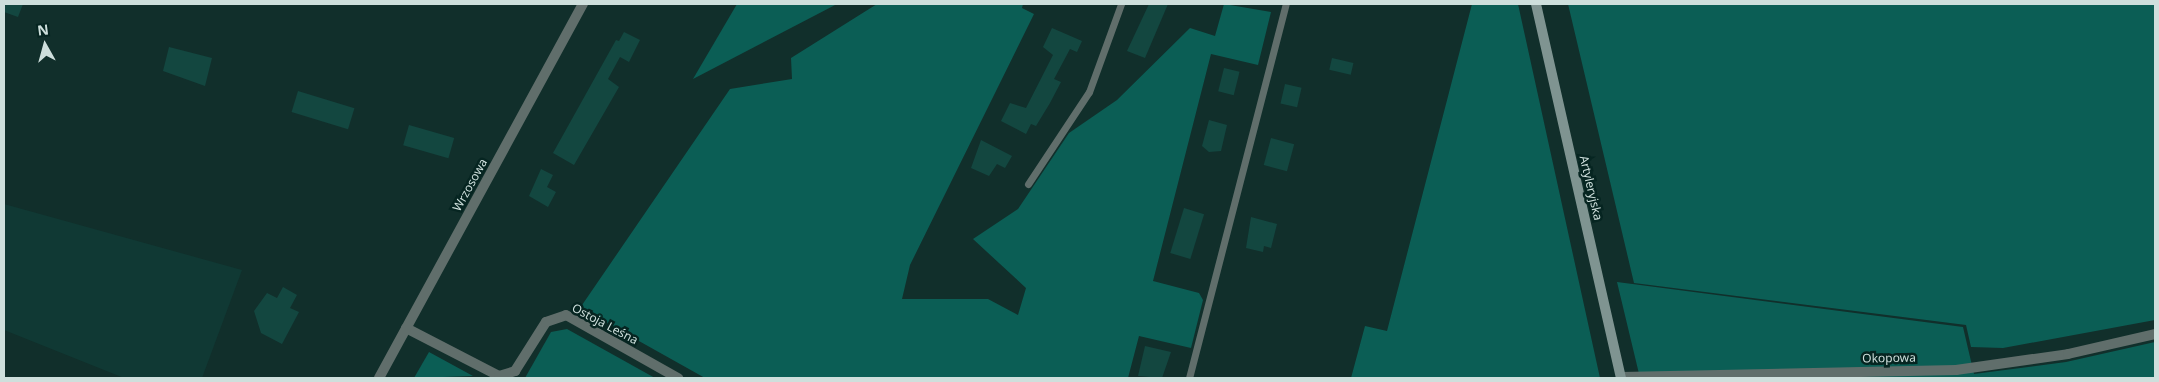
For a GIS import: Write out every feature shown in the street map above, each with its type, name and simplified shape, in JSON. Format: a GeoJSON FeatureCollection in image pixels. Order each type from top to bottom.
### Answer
{"type":"FeatureCollection","features":[{"type":"Feature","properties":{"kind":"street","name":"Wrzosowa"},"geometry":{"type":"LineString","coordinates":[[379,378],[582,4]]}},
{"type":"Feature","properties":{"kind":"street","name":"Artyleryjska"},"geometry":{"type":"LineString","coordinates":[[1536,4],[1621,378]]}},
{"type":"Feature","properties":{"kind":"street","name":"Ostoja Leśna"},"geometry":{"type":"LineString","coordinates":[[406,328],[499,376],[515,370],[546,322],[566,315],[678,378]]}},
{"type":"Feature","properties":{"kind":"street","name":"Okopowa"},"geometry":{"type":"LineString","coordinates":[[1621,378],[1956,370],[2068,354],[2155,334]]}},
{"type":"Feature","properties":{"kind":"lane"},"geometry":{"type":"LineString","coordinates":[[1028,184],[1089,92],[1121,4]]}},
{"type":"Feature","properties":{"kind":"lane"},"geometry":{"type":"LineString","coordinates":[[1189,378],[1286,4]]}},
{"type":"Feature","properties":{"kind":"shaded area"},"geometry":{"type":"Polygon","coordinates":[[[737,4],[837,4],[693,79],[737,4]]]}},
{"type":"Feature","properties":{"kind":"shaded area"},"geometry":{"type":"Polygon","coordinates":[[[877,4],[1023,4],[1022,8],[1034,14],[910,265],[902,299],[988,299],[1018,315],[1026,288],[973,239],[1018,209],[1069,133],[1117,100],[1190,28],[1215,36],[1224,4],[1271,12],[1258,65],[1211,54],[1153,281],[1199,293],[1203,300],[1191,348],[1139,336],[1128,378],[705,378],[580,308],[730,89],[792,79],[791,58],[877,4]]]}},
{"type":"Feature","properties":{"kind":"shaded area"},"geometry":{"type":"Polygon","coordinates":[[[1472,4],[1518,4],[1600,378],[1351,378],[1365,326],[1387,331],[1472,4]]]}},
{"type":"Feature","properties":{"kind":"shaded area"},"geometry":{"type":"Polygon","coordinates":[[[1568,4],[2155,4],[2155,320],[2003,348],[1971,347],[1966,325],[1634,283],[1568,4]]]}},
{"type":"Feature","properties":{"kind":"shaded area"},"geometry":{"type":"Polygon","coordinates":[[[4,204],[242,270],[202,378],[124,378],[4,330],[4,204]]]}},
{"type":"Feature","properties":{"kind":"shaded area"},"geometry":{"type":"Polygon","coordinates":[[[1617,282],[1963,327],[1974,374],[2066,362],[2155,342],[2155,378],[1640,378],[1617,282]]]}},
{"type":"Feature","properties":{"kind":"shaded area"},"geometry":{"type":"Polygon","coordinates":[[[567,329],[655,378],[525,378],[551,332],[567,329]]]}},
{"type":"Feature","properties":{"kind":"shaded area"},"geometry":{"type":"Polygon","coordinates":[[[429,352],[473,376],[414,378],[429,352]]]}},
{"type":"Feature","properties":{"kind":"building"},"geometry":{"type":"Polygon","coordinates":[[[4,4],[23,4],[18,17],[4,12],[4,4]]]}},
{"type":"Feature","properties":{"kind":"building"},"geometry":{"type":"Polygon","coordinates":[[[1149,4],[1168,4],[1145,58],[1127,51],[1149,4]]]}},
{"type":"Feature","properties":{"kind":"building"},"geometry":{"type":"Polygon","coordinates":[[[1052,28],[1082,41],[1077,52],[1070,49],[1054,79],[1061,82],[1036,126],[1031,124],[1026,134],[1001,121],[1010,103],[1026,108],[1053,55],[1043,47],[1052,28]]]}},
{"type":"Feature","properties":{"kind":"building"},"geometry":{"type":"Polygon","coordinates":[[[624,32],[640,40],[629,62],[620,57],[608,79],[619,87],[574,165],[553,153],[616,40],[619,41],[624,32]]]}},
{"type":"Feature","properties":{"kind":"building"},"geometry":{"type":"Polygon","coordinates":[[[169,47],[212,58],[205,86],[163,71],[169,47]]]}},
{"type":"Feature","properties":{"kind":"building"},"geometry":{"type":"Polygon","coordinates":[[[1332,58],[1353,63],[1351,75],[1329,70],[1332,58]]]}},
{"type":"Feature","properties":{"kind":"building"},"geometry":{"type":"Polygon","coordinates":[[[1224,68],[1240,72],[1234,95],[1218,91],[1224,68]]]}},
{"type":"Feature","properties":{"kind":"building"},"geometry":{"type":"Polygon","coordinates":[[[1285,84],[1302,88],[1297,107],[1281,103],[1285,84]]]}},
{"type":"Feature","properties":{"kind":"building"},"geometry":{"type":"Polygon","coordinates":[[[298,91],[354,108],[348,129],[292,112],[298,91]]]}},
{"type":"Feature","properties":{"kind":"building"},"geometry":{"type":"Polygon","coordinates":[[[1209,120],[1227,125],[1221,151],[1209,152],[1202,146],[1209,120]]]}},
{"type":"Feature","properties":{"kind":"building"},"geometry":{"type":"Polygon","coordinates":[[[409,125],[454,138],[448,158],[403,145],[409,125]]]}},
{"type":"Feature","properties":{"kind":"building"},"geometry":{"type":"Polygon","coordinates":[[[1271,138],[1294,144],[1287,171],[1264,165],[1271,138]]]}},
{"type":"Feature","properties":{"kind":"building"},"geometry":{"type":"Polygon","coordinates":[[[981,140],[1012,156],[1005,168],[997,164],[989,176],[971,168],[981,140]]]}},
{"type":"Feature","properties":{"kind":"building"},"geometry":{"type":"Polygon","coordinates":[[[541,169],[553,175],[547,187],[556,192],[548,207],[529,196],[541,169]]]}},
{"type":"Feature","properties":{"kind":"building"},"geometry":{"type":"Polygon","coordinates":[[[1184,208],[1204,214],[1190,259],[1170,253],[1184,208]]]}},
{"type":"Feature","properties":{"kind":"building"},"geometry":{"type":"Polygon","coordinates":[[[1251,217],[1277,224],[1271,248],[1264,246],[1263,252],[1246,248],[1251,217]]]}},
{"type":"Feature","properties":{"kind":"building"},"geometry":{"type":"Polygon","coordinates":[[[283,287],[297,295],[290,308],[299,312],[282,344],[261,333],[254,311],[267,293],[277,298],[283,287]]]}},
{"type":"Feature","properties":{"kind":"building"},"geometry":{"type":"Polygon","coordinates":[[[1145,346],[1171,352],[1162,378],[1138,376],[1145,346]]]}}]}
